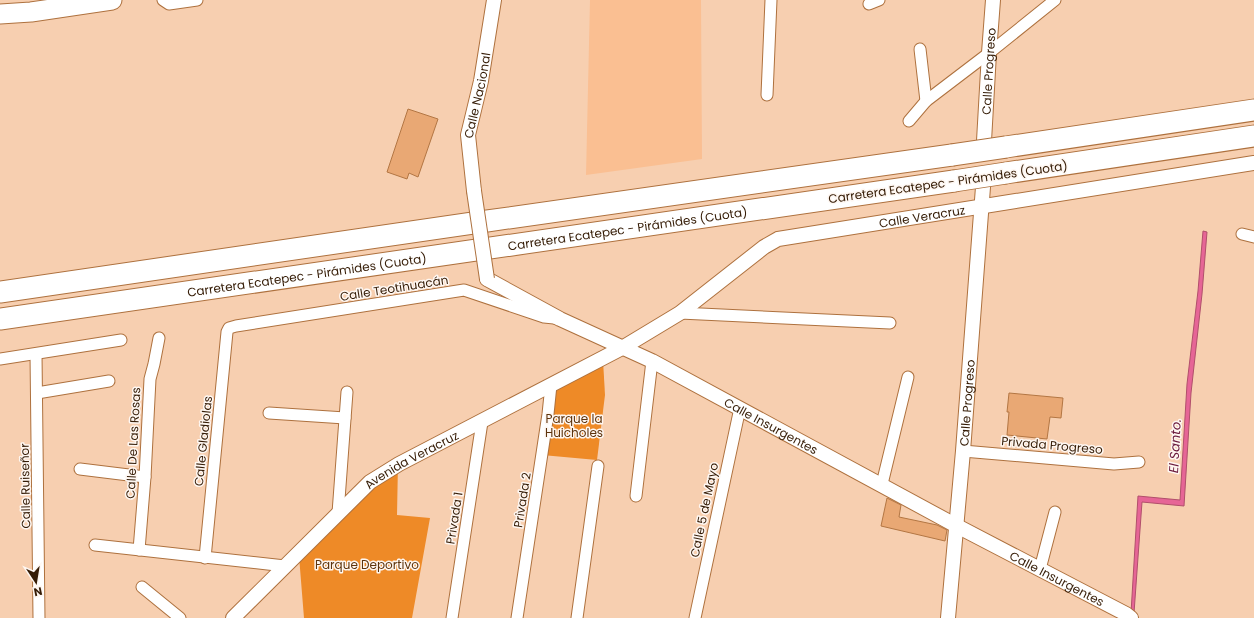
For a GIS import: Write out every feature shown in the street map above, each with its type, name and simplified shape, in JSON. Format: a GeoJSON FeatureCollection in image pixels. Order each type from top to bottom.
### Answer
{"type":"FeatureCollection","features":[{"type":"Feature","properties":{"kind":"highway"},"geometry":{"type":"LineString","coordinates":[[0,14],[31,12],[112,0]]}},
{"type":"Feature","properties":{"kind":"highway"},"geometry":{"type":"LineString","coordinates":[[0,292],[472,223],[1006,148],[1254,110]]}},
{"type":"Feature","properties":{"kind":"highway","name":"Carretera Ecatepec - Pirámides (Cuota)"},"geometry":{"type":"LineString","coordinates":[[0,319],[1006,174],[1254,136]]}},
{"type":"Feature","properties":{"kind":"street"},"geometry":{"type":"LineString","coordinates":[[163,0],[169,4],[197,0]]}},
{"type":"Feature","properties":{"kind":"street","name":"Calle Nacional"},"geometry":{"type":"LineString","coordinates":[[474,191],[468,135],[481,81],[494,0]]}},
{"type":"Feature","properties":{"kind":"street"},"geometry":{"type":"LineString","coordinates":[[768,95],[771,0]]}},
{"type":"Feature","properties":{"kind":"street","name":"Calle Progreso"},"geometry":{"type":"LineString","coordinates":[[984,142],[993,0]]}},
{"type":"Feature","properties":{"kind":"street"},"geometry":{"type":"LineString","coordinates":[[908,121],[926,101],[1055,0]]}},
{"type":"Feature","properties":{"kind":"street"},"geometry":{"type":"LineString","coordinates":[[920,49],[926,101]]}},
{"type":"Feature","properties":{"kind":"street","name":"Calle Veracruz"},"geometry":{"type":"LineString","coordinates":[[622,348],[680,313],[764,247],[778,239],[1254,164]]}},
{"type":"Feature","properties":{"kind":"street","name":"Calle Progreso"},"geometry":{"type":"LineString","coordinates":[[948,618],[963,451],[983,187]]}},
{"type":"Feature","properties":{"kind":"street","name":"Calle Insurgentes"},"geometry":{"type":"LineString","coordinates":[[474,191],[487,279],[560,319],[652,361],[1131,618]]}},
{"type":"Feature","properties":{"kind":"street"},"geometry":{"type":"LineString","coordinates":[[1242,234],[1254,237]]}},
{"type":"Feature","properties":{"kind":"street","name":"Calle Teotihuacán"},"geometry":{"type":"LineString","coordinates":[[230,328],[464,290],[544,317],[560,319]]}},
{"type":"Feature","properties":{"kind":"street"},"geometry":{"type":"LineString","coordinates":[[680,313],[890,323]]}},
{"type":"Feature","properties":{"kind":"street","name":"Calle Gladiolas"},"geometry":{"type":"LineString","coordinates":[[205,558],[227,332],[230,328]]}},
{"type":"Feature","properties":{"kind":"street","name":"Calle De Las Rosas"},"geometry":{"type":"LineString","coordinates":[[139,550],[145,477],[150,380],[159,338]]}},
{"type":"Feature","properties":{"kind":"street"},"geometry":{"type":"LineString","coordinates":[[0,359],[121,340]]}},
{"type":"Feature","properties":{"kind":"street","name":"Avenida Veracruz"},"geometry":{"type":"LineString","coordinates":[[233,618],[370,482],[399,464],[622,348]]}},
{"type":"Feature","properties":{"kind":"street","name":"Calle Ruiseñor"},"geometry":{"type":"LineString","coordinates":[[36,354],[39,618]]}},
{"type":"Feature","properties":{"kind":"street"},"geometry":{"type":"LineString","coordinates":[[636,496],[652,361]]}},
{"type":"Feature","properties":{"kind":"street"},"geometry":{"type":"LineString","coordinates":[[882,484],[908,377]]}},
{"type":"Feature","properties":{"kind":"street"},"geometry":{"type":"LineString","coordinates":[[37,393],[109,381]]}},
{"type":"Feature","properties":{"kind":"street","name":"Privada 2"},"geometry":{"type":"LineString","coordinates":[[518,618],[551,385]]}},
{"type":"Feature","properties":{"kind":"street"},"geometry":{"type":"LineString","coordinates":[[338,514],[347,392]]}},
{"type":"Feature","properties":{"kind":"street","name":"Calle 5 de Mayo"},"geometry":{"type":"LineString","coordinates":[[695,618],[740,408]]}},
{"type":"Feature","properties":{"kind":"street"},"geometry":{"type":"LineString","coordinates":[[269,413],[345,418]]}},
{"type":"Feature","properties":{"kind":"street","name":"Privada 1"},"geometry":{"type":"LineString","coordinates":[[452,618],[482,422]]}},
{"type":"Feature","properties":{"kind":"street","name":"Privada Progreso"},"geometry":{"type":"LineString","coordinates":[[963,451],[1114,464],[1139,462]]}},
{"type":"Feature","properties":{"kind":"street"},"geometry":{"type":"LineString","coordinates":[[577,618],[598,466]]}},
{"type":"Feature","properties":{"kind":"street"},"geometry":{"type":"LineString","coordinates":[[80,469],[145,477]]}},
{"type":"Feature","properties":{"kind":"street"},"geometry":{"type":"LineString","coordinates":[[1040,569],[1055,512]]}},
{"type":"Feature","properties":{"kind":"street"},"geometry":{"type":"LineString","coordinates":[[95,545],[285,566]]}},
{"type":"Feature","properties":{"kind":"street"},"geometry":{"type":"LineString","coordinates":[[142,587],[180,618]]}},
{"type":"Feature","properties":{"kind":"shaded area"},"geometry":{"type":"Polygon","coordinates":[[[590,0],[701,0],[702,159],[586,175],[590,0]]]}},
{"type":"Feature","properties":{"kind":"shaded area"},"geometry":{"type":"Polygon","coordinates":[[[1203,231],[1207,232],[1191,393],[1184,506],[1142,502],[1134,613],[1131,613],[1138,496],[1180,500],[1187,384],[1198,291],[1203,231]]]}},
{"type":"Feature","properties":{"kind":"green space","name":"Parque la Huicholes"},"geometry":{"type":"Polygon","coordinates":[[[603,360],[605,395],[597,460],[542,455],[553,385],[603,360]]]}},
{"type":"Feature","properties":{"kind":"green space","name":"Parque Deportivo"},"geometry":{"type":"Polygon","coordinates":[[[398,463],[397,515],[430,518],[412,618],[304,618],[299,556],[398,463]]]}},
{"type":"Feature","properties":{"kind":"building"},"geometry":{"type":"Polygon","coordinates":[[[408,109],[438,119],[418,177],[409,173],[407,179],[387,172],[408,109]]]}},
{"type":"Feature","properties":{"kind":"building"},"geometry":{"type":"Polygon","coordinates":[[[1009,393],[1063,398],[1061,418],[1050,417],[1047,439],[1007,435],[1009,393]]]}},
{"type":"Feature","properties":{"kind":"building"},"geometry":{"type":"Polygon","coordinates":[[[887,498],[901,505],[899,517],[937,525],[947,530],[945,541],[881,526],[887,498]]]}},
{"type":"Feature","properties":{"kind":"water label","name":"El Santo."},"geometry":{"type":"Point","coordinates":[1175,446]}}]}
